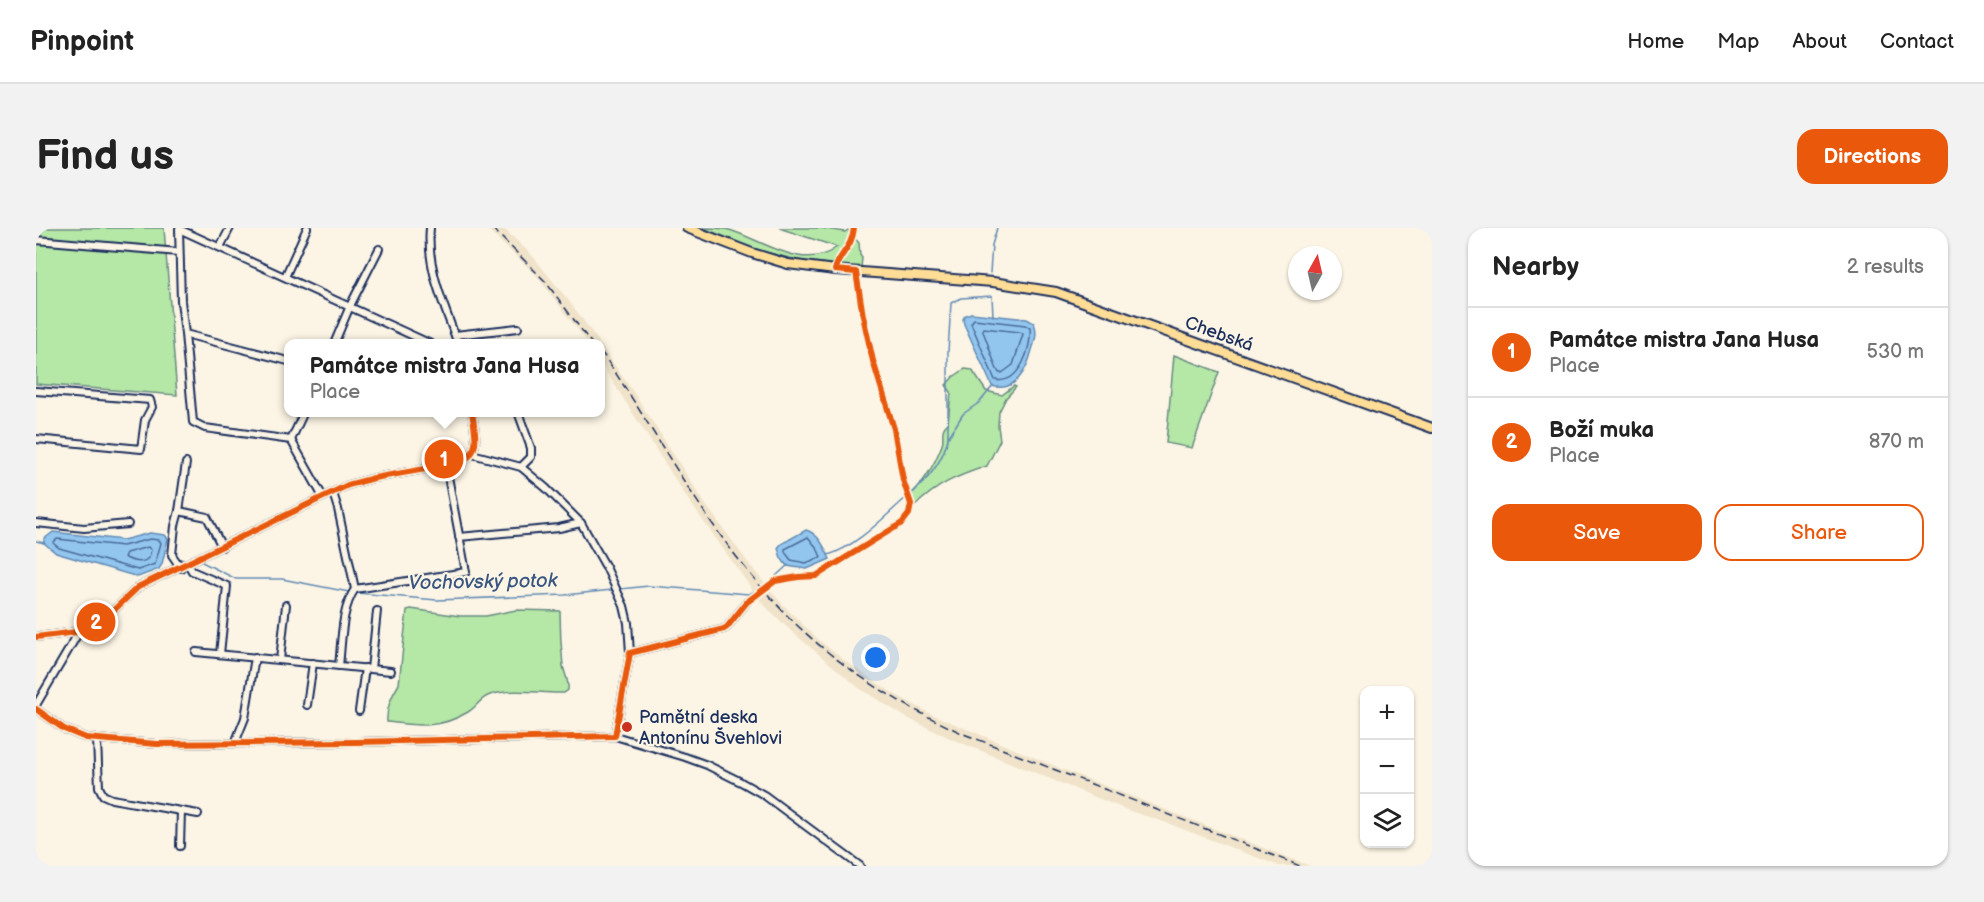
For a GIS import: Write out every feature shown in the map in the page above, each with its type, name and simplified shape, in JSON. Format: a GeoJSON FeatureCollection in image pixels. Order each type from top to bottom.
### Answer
{"type":"FeatureCollection","features":[{"type":"Feature","properties":{"kind":"main road","name":"Chebská"},"geometry":{"type":"LineString","coordinates":[[687,228],[788,264],[835,270],[991,282],[1056,292],[1089,302],[1432,428]]}},
{"type":"Feature","properties":{"kind":"street"},"geometry":{"type":"LineString","coordinates":[[291,440],[205,428],[193,422],[179,228],[420,339]]}},
{"type":"Feature","properties":{"kind":"street"},"geometry":{"type":"LineString","coordinates":[[220,248],[230,228]]}},
{"type":"Feature","properties":{"kind":"street"},"geometry":{"type":"LineString","coordinates":[[285,277],[308,228]]}},
{"type":"Feature","properties":{"kind":"street"},"geometry":{"type":"LineString","coordinates":[[430,228],[429,248],[433,268],[457,339]]}},
{"type":"Feature","properties":{"kind":"street"},"geometry":{"type":"LineString","coordinates":[[36,240],[179,252]]}},
{"type":"Feature","properties":{"kind":"street"},"geometry":{"type":"LineString","coordinates":[[336,339],[379,249]]}},
{"type":"Feature","properties":{"kind":"street"},"geometry":{"type":"LineString","coordinates":[[456,335],[518,328]]}},
{"type":"Feature","properties":{"kind":"street"},"geometry":{"type":"LineString","coordinates":[[185,334],[284,360]]}},
{"type":"Feature","properties":{"kind":"street"},"geometry":{"type":"LineString","coordinates":[[36,391],[150,400],[152,407],[145,420],[141,449],[36,439]]}},
{"type":"Feature","properties":{"kind":"street"},"geometry":{"type":"LineString","coordinates":[[291,440],[302,417]]}},
{"type":"Feature","properties":{"kind":"street"},"geometry":{"type":"LineString","coordinates":[[36,638],[93,630],[138,587],[333,492],[361,481],[460,463],[472,454],[476,439],[473,417]]}},
{"type":"Feature","properties":{"kind":"street"},"geometry":{"type":"LineString","coordinates":[[520,417],[531,448],[531,457],[521,467]]}},
{"type":"Feature","properties":{"kind":"street"},"geometry":{"type":"LineString","coordinates":[[291,440],[323,497]]}},
{"type":"Feature","properties":{"kind":"street"},"geometry":{"type":"LineString","coordinates":[[472,454],[521,467],[546,488],[581,523],[606,567],[624,606],[628,623],[630,653],[615,736]]}},
{"type":"Feature","properties":{"kind":"street"},"geometry":{"type":"LineString","coordinates":[[181,568],[172,555],[186,463]]}},
{"type":"Feature","properties":{"kind":"street"},"geometry":{"type":"LineString","coordinates":[[339,666],[345,618],[350,596],[355,589],[466,572],[446,466]]}},
{"type":"Feature","properties":{"kind":"street"},"geometry":{"type":"LineString","coordinates":[[333,492],[355,589]]}},
{"type":"Feature","properties":{"kind":"street"},"geometry":{"type":"LineString","coordinates":[[179,511],[207,517],[222,547]]}},
{"type":"Feature","properties":{"kind":"street"},"geometry":{"type":"LineString","coordinates":[[36,523],[84,528],[128,524]]}},
{"type":"Feature","properties":{"kind":"street"},"geometry":{"type":"LineString","coordinates":[[459,537],[559,528],[581,523]]}},
{"type":"Feature","properties":{"kind":"street"},"geometry":{"type":"LineString","coordinates":[[188,564],[192,571],[227,586],[220,654]]}},
{"type":"Feature","properties":{"kind":"street"},"geometry":{"type":"LineString","coordinates":[[630,653],[724,629],[747,602]]}},
{"type":"Feature","properties":{"kind":"street"},"geometry":{"type":"LineString","coordinates":[[280,660],[286,605]]}},
{"type":"Feature","properties":{"kind":"street"},"geometry":{"type":"LineString","coordinates":[[359,711],[377,611]]}},
{"type":"Feature","properties":{"kind":"street"},"geometry":{"type":"LineString","coordinates":[[79,632],[36,707],[64,729],[75,734],[97,740],[157,744],[615,736],[685,757],[741,782],[764,795],[860,866]]}},
{"type":"Feature","properties":{"kind":"street"},"geometry":{"type":"LineString","coordinates":[[196,652],[391,671]]}},
{"type":"Feature","properties":{"kind":"street"},"geometry":{"type":"LineString","coordinates":[[235,743],[245,718],[255,657]]}},
{"type":"Feature","properties":{"kind":"street"},"geometry":{"type":"LineString","coordinates":[[307,705],[313,663]]}},
{"type":"Feature","properties":{"kind":"street"},"geometry":{"type":"LineString","coordinates":[[97,740],[99,787],[103,795],[112,799],[198,814]]}},
{"type":"Feature","properties":{"kind":"street"},"geometry":{"type":"LineString","coordinates":[[180,846],[181,811]]}},
{"type":"Feature","properties":{"kind":"shaded area"},"geometry":{"type":"Polygon","coordinates":[[[486,228],[503,228],[531,254],[597,339],[585,339],[536,275],[486,228]]]}},
{"type":"Feature","properties":{"kind":"shaded area"},"geometry":{"type":"Polygon","coordinates":[[[605,351],[706,505],[752,568],[783,605],[821,642],[848,663],[891,692],[931,714],[1062,769],[1310,866],[1279,866],[1127,810],[954,740],[907,718],[859,688],[791,631],[761,602],[689,501],[605,370],[605,351]]]}},
{"type":"Feature","properties":{"kind":"green space"},"geometry":{"type":"Polygon","coordinates":[[[36,228],[164,228],[177,395],[36,384],[36,228]]]}},
{"type":"Feature","properties":{"kind":"green space"},"geometry":{"type":"Polygon","coordinates":[[[703,228],[726,229],[782,252],[810,257],[824,254],[837,247],[779,228],[821,228],[845,232],[848,230],[859,243],[861,268],[802,261],[757,250],[703,228]]]}},
{"type":"Feature","properties":{"kind":"green space"},"geometry":{"type":"Polygon","coordinates":[[[1174,355],[1219,372],[1192,448],[1166,443],[1174,355]]]}},
{"type":"Feature","properties":{"kind":"green space"},"geometry":{"type":"Polygon","coordinates":[[[965,369],[972,370],[986,391],[1002,395],[1014,386],[1016,387],[1006,398],[999,412],[1000,440],[987,466],[948,482],[931,492],[914,507],[910,495],[933,465],[943,442],[944,428],[948,423],[951,392],[946,385],[965,369]]]}},
{"type":"Feature","properties":{"kind":"green space"},"geometry":{"type":"Polygon","coordinates":[[[407,610],[460,616],[486,616],[516,610],[560,611],[562,659],[568,690],[564,693],[518,691],[490,695],[468,712],[438,724],[387,722],[390,703],[399,684],[407,610]]]}},
{"type":"Feature","properties":{"kind":"water"},"geometry":{"type":"Polygon","coordinates":[[[971,313],[1027,319],[1034,323],[1036,337],[1030,357],[1023,372],[1014,383],[1008,386],[992,386],[964,324],[965,315],[971,313]]]}},
{"type":"Feature","properties":{"kind":"water"},"geometry":{"type":"Polygon","coordinates":[[[806,530],[818,538],[830,559],[807,569],[787,566],[778,548],[806,530]]]}},
{"type":"Feature","properties":{"kind":"water"},"geometry":{"type":"Polygon","coordinates":[[[53,532],[123,540],[150,533],[165,535],[168,539],[159,569],[138,577],[56,553],[44,543],[44,539],[53,532]]]}},
{"type":"Feature","properties":{"kind":"waterway","name":"Vochovský potok"},"geometry":{"type":"LineString","coordinates":[[990,273],[992,245],[997,228]]}},
{"type":"Feature","properties":{"kind":"waterway","name":"Vochovský potok"},"geometry":{"type":"LineString","coordinates":[[910,495],[934,470],[948,438],[948,352],[951,303],[961,298],[992,296],[993,316]]}},
{"type":"Feature","properties":{"kind":"waterway"},"geometry":{"type":"LineString","coordinates":[[948,438],[963,414],[980,402],[992,387]]}},
{"type":"Feature","properties":{"kind":"waterway","name":"Vochovský potok"},"geometry":{"type":"LineString","coordinates":[[828,555],[860,538],[907,497]]}},
{"type":"Feature","properties":{"kind":"waterway","name":"Vochovský potok"},"geometry":{"type":"LineString","coordinates":[[36,541],[44,543]]}},
{"type":"Feature","properties":{"kind":"waterway","name":"Vochovský potok"},"geometry":{"type":"LineString","coordinates":[[177,559],[187,560]]}},
{"type":"Feature","properties":{"kind":"waterway","name":"Vochovský potok"},"geometry":{"type":"LineString","coordinates":[[198,560],[236,579],[282,579],[349,592]]}},
{"type":"Feature","properties":{"kind":"waterway","name":"Vochovský potok"},"geometry":{"type":"LineString","coordinates":[[620,589],[649,586],[749,594],[766,585],[788,565]]}},
{"type":"Feature","properties":{"kind":"waterway","name":"Vochovský potok"},"geometry":{"type":"LineString","coordinates":[[357,593],[437,600],[565,595],[612,590]]}},
{"type":"Feature","properties":{"kind":"railway"},"geometry":{"type":"LineString","coordinates":[[492,228],[545,281],[588,339]]}},
{"type":"Feature","properties":{"kind":"railway"},"geometry":{"type":"LineString","coordinates":[[605,357],[702,509],[746,569],[792,620],[836,659],[910,707],[964,734],[1300,866]]}},
{"type":"Feature","properties":{"kind":"cycle path"},"geometry":{"type":"LineString","coordinates":[[36,709],[64,729],[86,738],[157,744],[615,736],[630,653],[724,629],[747,602],[775,581],[816,576],[902,523],[909,514],[911,504],[903,480],[894,429],[873,361],[856,272],[835,270],[839,259],[851,241],[854,228]]}},
{"type":"Feature","properties":{"kind":"cycle path"},"geometry":{"type":"LineString","coordinates":[[36,637],[93,630],[138,587],[348,485],[374,478],[460,463],[467,459],[474,448],[473,417]]}},
{"type":"Feature","properties":{"kind":"place","name":"Památce mistra Jana Husa"},"geometry":{"type":"Point","coordinates":[444,459]}},
{"type":"Feature","properties":{"kind":"place","name":"Boží muka"},"geometry":{"type":"Point","coordinates":[96,622]}},
{"type":"Feature","properties":{"kind":"place","name":"Pamětní deska Antonínu Švehlovi"},"geometry":{"type":"Point","coordinates":[627,727]}}]}
